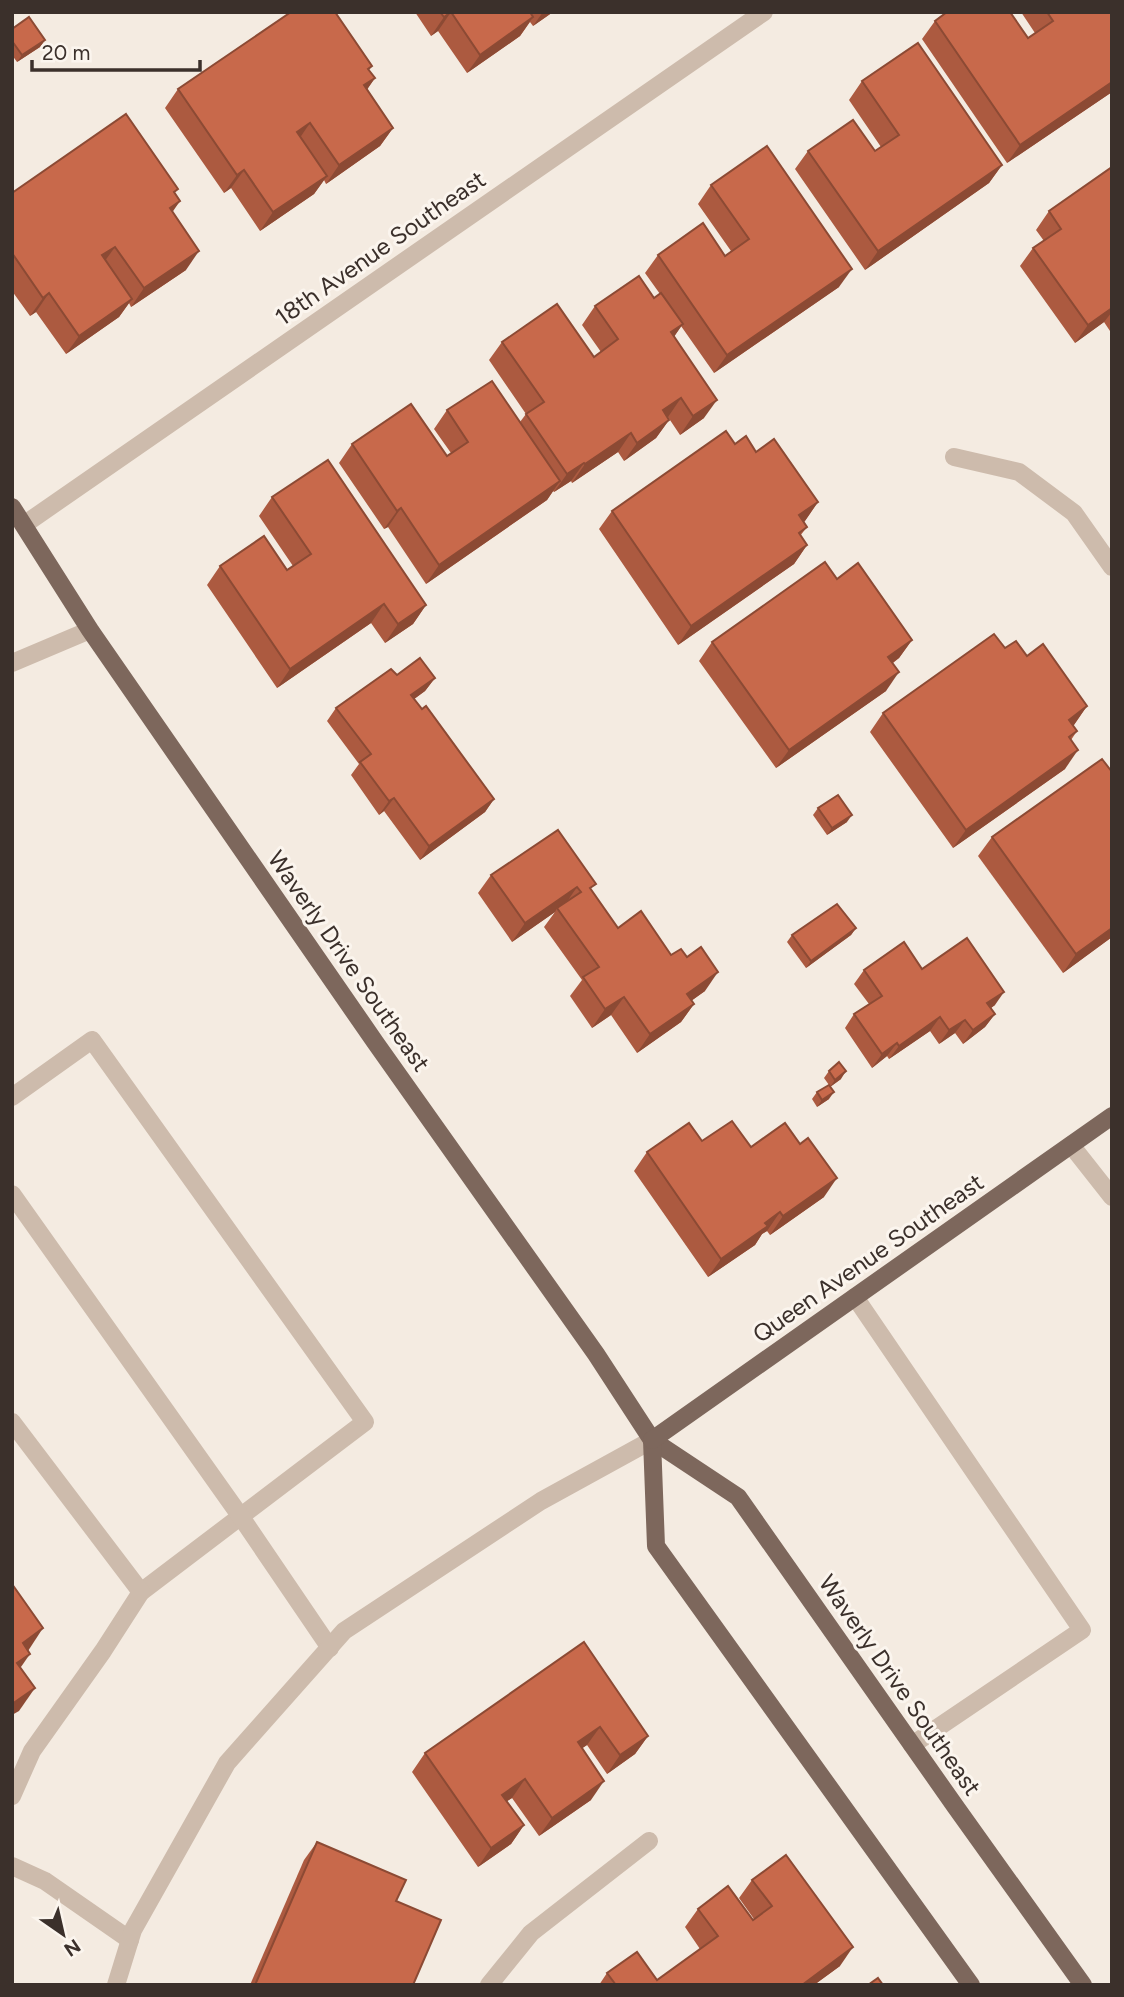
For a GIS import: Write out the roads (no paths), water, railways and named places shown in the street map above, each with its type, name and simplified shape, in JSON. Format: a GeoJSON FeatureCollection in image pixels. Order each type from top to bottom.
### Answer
{"type":"FeatureCollection","features":[{"type":"Feature","properties":{"kind":"main road","name":"Waverly Drive Southeast"},"geometry":{"type":"LineString","coordinates":[[12,507],[90,630],[375,1042],[596,1354],[652,1440],[738,1497],[1083,1985]]}},
{"type":"Feature","properties":{"kind":"main road","name":"Queen Avenue Southeast"},"geometry":{"type":"LineString","coordinates":[[652,1440],[1112,1116]]}},
{"type":"Feature","properties":{"kind":"main road"},"geometry":{"type":"LineString","coordinates":[[652,1440],[656,1546],[971,1985]]}},
{"type":"Feature","properties":{"kind":"street","name":"18th Avenue Southeast"},"geometry":{"type":"LineString","coordinates":[[25,524],[764,12]]}},
{"type":"Feature","properties":{"kind":"street"},"geometry":{"type":"LineString","coordinates":[[954,457],[1019,472],[1074,513],[1112,567]]}},
{"type":"Feature","properties":{"kind":"street"},"geometry":{"type":"LineString","coordinates":[[12,663],[90,630]]}},
{"type":"Feature","properties":{"kind":"street"},"geometry":{"type":"LineString","coordinates":[[12,1097],[92,1040],[365,1422],[141,1592],[32,1751],[12,1796]]}},
{"type":"Feature","properties":{"kind":"street"},"geometry":{"type":"LineString","coordinates":[[1071,1145],[1112,1196]]}},
{"type":"Feature","properties":{"kind":"street"},"geometry":{"type":"LineString","coordinates":[[12,1194],[330,1648]]}},
{"type":"Feature","properties":{"kind":"street"},"geometry":{"type":"LineString","coordinates":[[855,1297],[1082,1630],[912,1745]]}},
{"type":"Feature","properties":{"kind":"street"},"geometry":{"type":"LineString","coordinates":[[12,1422],[141,1592]]}},
{"type":"Feature","properties":{"kind":"street"},"geometry":{"type":"LineString","coordinates":[[116,1985],[133,1930],[227,1763],[344,1632],[541,1501],[652,1440]]}},
{"type":"Feature","properties":{"kind":"street"},"geometry":{"type":"LineString","coordinates":[[489,1985],[531,1933],[649,1841]]}},
{"type":"Feature","properties":{"kind":"street"},"geometry":{"type":"LineString","coordinates":[[12,1866],[45,1881],[130,1940]]}}]}
